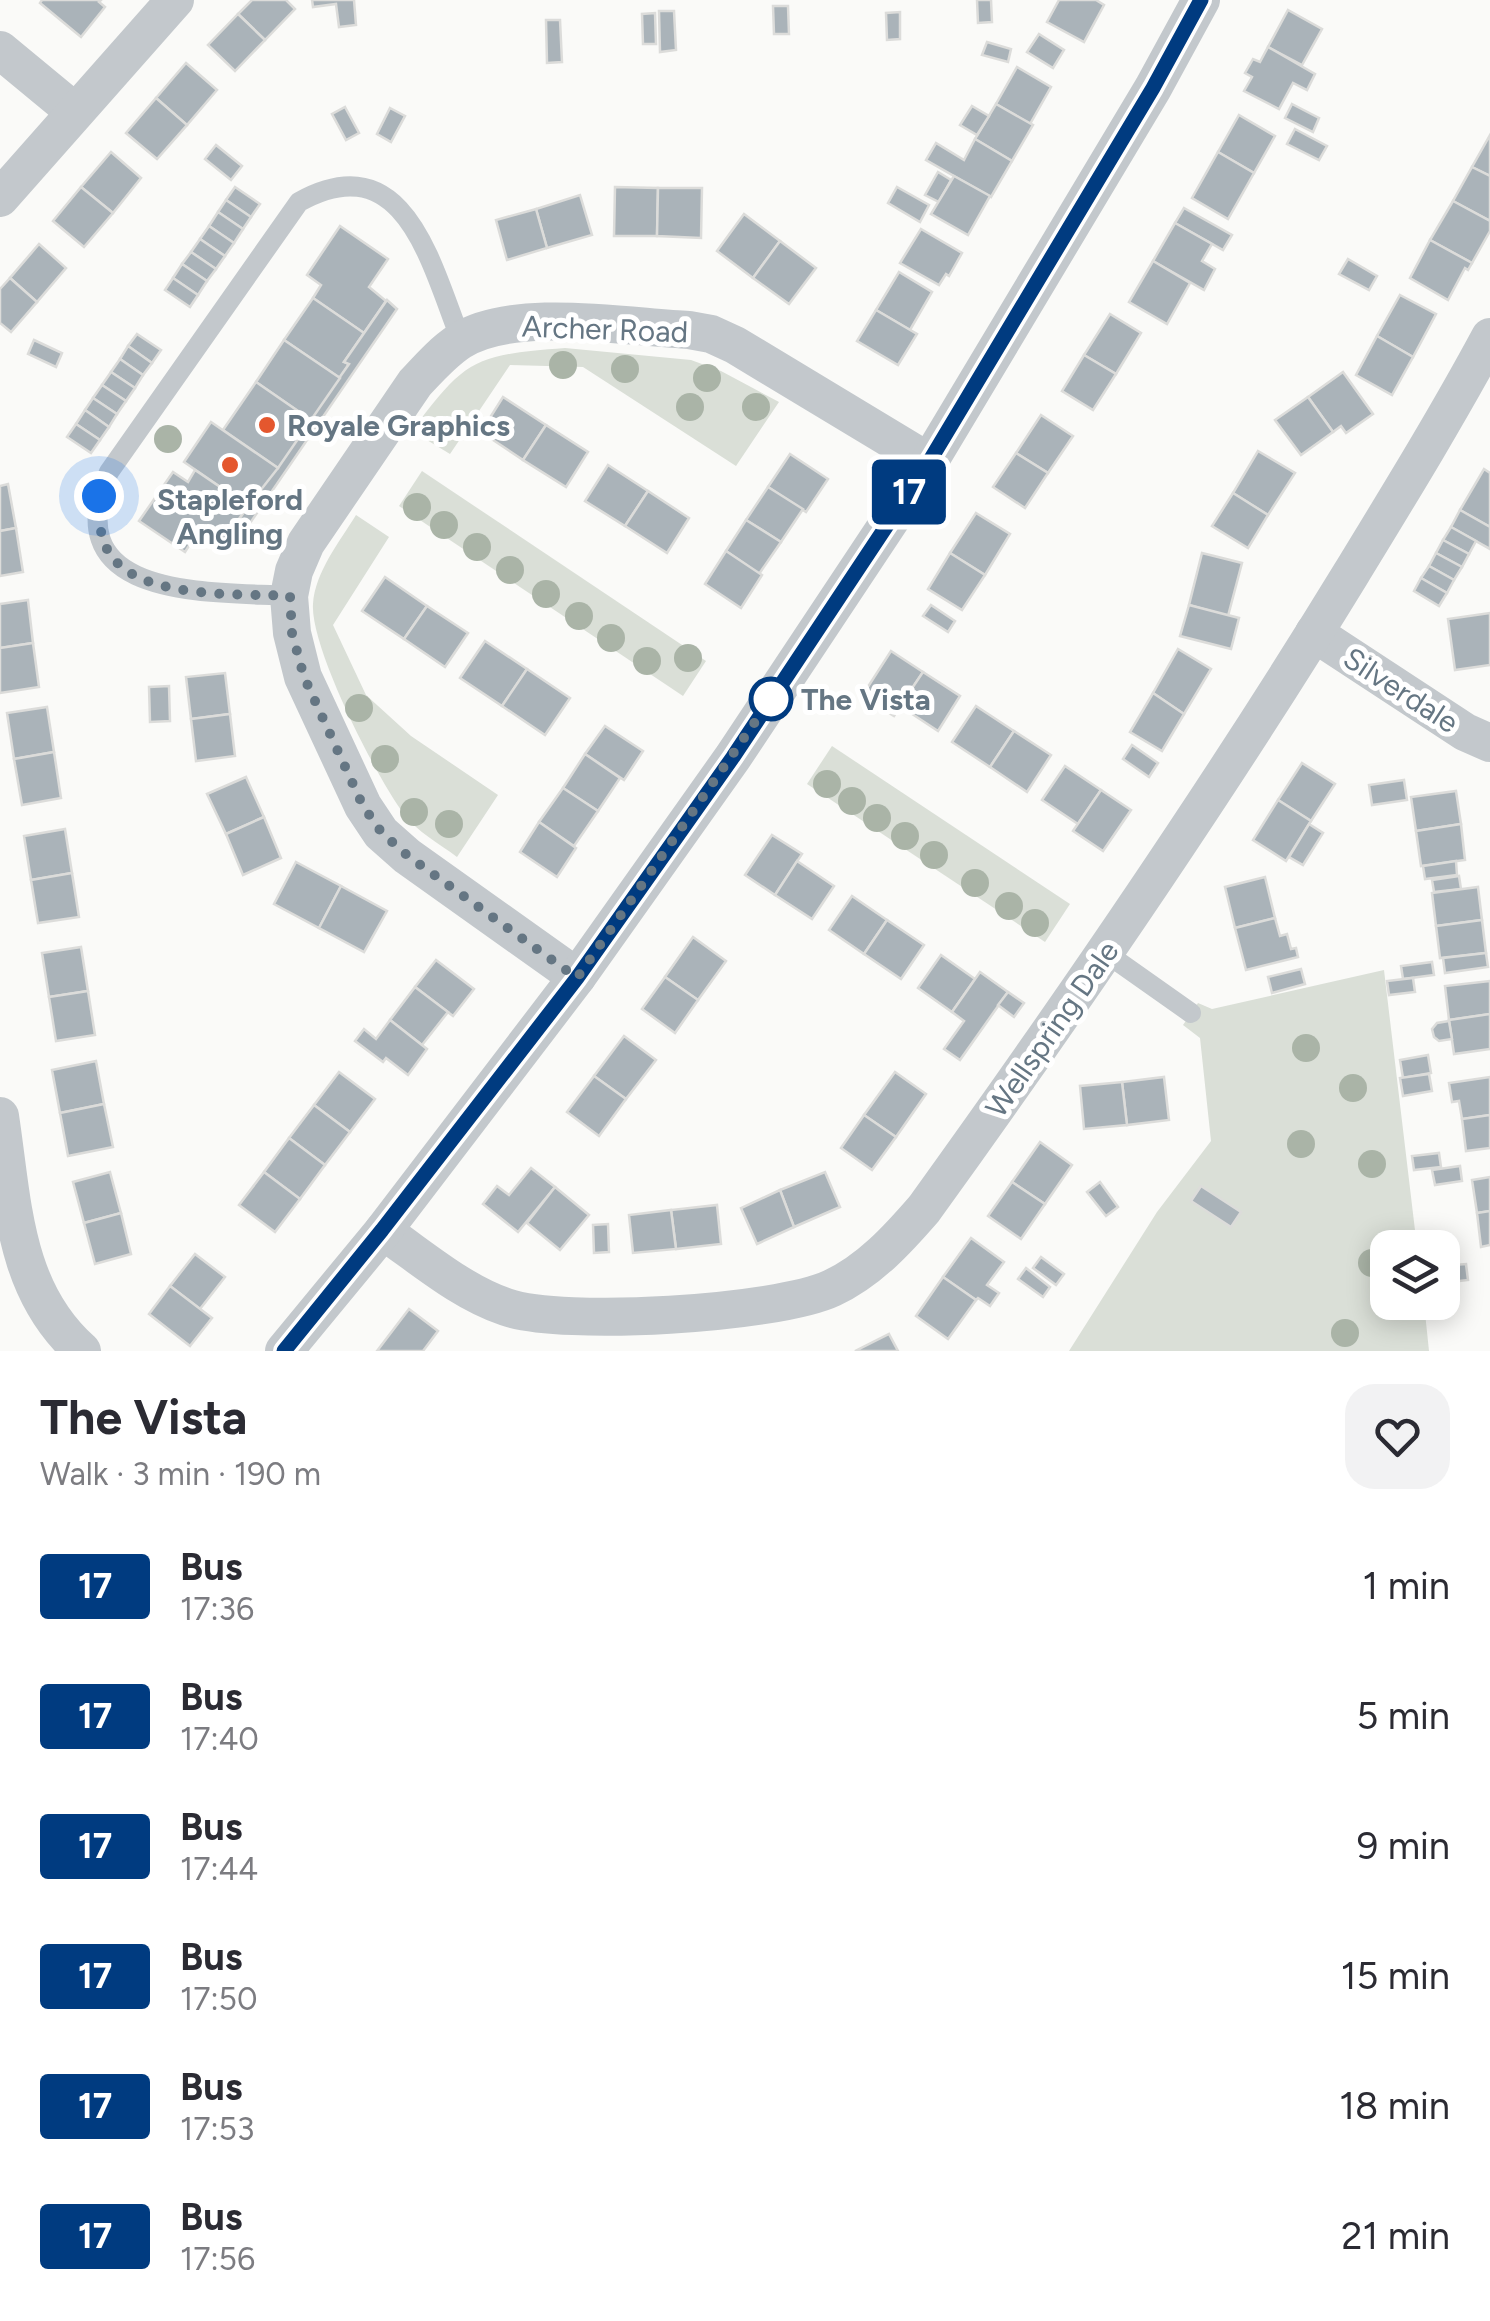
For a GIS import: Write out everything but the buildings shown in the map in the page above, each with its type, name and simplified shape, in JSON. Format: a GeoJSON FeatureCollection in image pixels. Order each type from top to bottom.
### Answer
{"type":"FeatureCollection","features":[{"type":"Feature","properties":{"kind":"street"},"geometry":{"type":"LineString","coordinates":[[0,198],[176,0]]}},
{"type":"Feature","properties":{"kind":"street"},"geometry":{"type":"LineString","coordinates":[[284,1351],[577,978],[733,757],[929,462],[1153,88],[1201,0]]}},
{"type":"Feature","properties":{"kind":"street"},"geometry":{"type":"LineString","coordinates":[[0,50],[75,112]]}},
{"type":"Feature","properties":{"kind":"street","name":"Archer Road"},"geometry":{"type":"LineString","coordinates":[[577,978],[382,833],[363,806],[304,677],[292,633],[290,596],[294,571],[306,543],[415,383],[461,340],[494,326],[532,321],[711,334],[929,462]]}},
{"type":"Feature","properties":{"kind":"street","name":"Wellspring Dale"},"geometry":{"type":"LineString","coordinates":[[382,1230],[479,1297],[510,1309],[546,1315],[608,1318],[763,1305],[800,1298],[832,1288],[896,1242],[924,1209],[1106,953],[1314,633],[1490,337]]}},
{"type":"Feature","properties":{"kind":"street","name":"Silverdale"},"geometry":{"type":"LineString","coordinates":[[1314,633],[1465,732],[1490,743]]}},
{"type":"Feature","properties":{"kind":"street"},"geometry":{"type":"LineString","coordinates":[[0,1116],[28,1276],[52,1319],[82,1351]]}},
{"type":"Feature","properties":{"kind":"lane"},"geometry":{"type":"LineString","coordinates":[[290,596],[189,590],[156,585],[132,576],[116,564],[104,546],[99,496],[109,472],[299,202],[330,188],[368,188],[383,193],[399,207],[421,244],[461,340]]}},
{"type":"Feature","properties":{"kind":"lane"},"geometry":{"type":"LineString","coordinates":[[1106,953],[1191,1013]]}},
{"type":"Feature","properties":{"kind":"shaded area"},"geometry":{"type":"Polygon","coordinates":[[[565,348],[691,360],[779,402],[736,466],[583,367],[510,365],[450,454],[412,431],[446,388],[475,365],[511,354],[565,348]]]}},
{"type":"Feature","properties":{"kind":"shaded area"},"geometry":{"type":"Polygon","coordinates":[[[422,471],[706,661],[683,696],[399,506],[422,471]]]}},
{"type":"Feature","properties":{"kind":"shaded area"},"geometry":{"type":"Polygon","coordinates":[[[356,515],[389,537],[333,625],[366,695],[411,736],[498,795],[457,857],[415,826],[392,796],[362,743],[322,650],[313,604],[318,580],[356,515]]]}},
{"type":"Feature","properties":{"kind":"shaded area"},"geometry":{"type":"Polygon","coordinates":[[[832,746],[1070,904],[1045,942],[807,784],[832,746]]]}},
{"type":"Feature","properties":{"kind":"shaded area"},"geometry":{"type":"Polygon","coordinates":[[[1384,970],[1415,1230],[1370,1230],[1370,1320],[1426,1320],[1429,1351],[1069,1351],[1157,1212],[1211,1141],[1200,1038],[1183,1025],[1198,1003],[1212,1009],[1384,970]]]}},
{"type":"Feature","properties":{"kind":"bus line","name":"17"},"geometry":{"type":"LineString","coordinates":[[284,1351],[577,978],[733,757],[929,462],[1153,88],[1201,0]]}},
{"type":"Feature","properties":{"kind":"place","name":"Royale Graphics"},"geometry":{"type":"Point","coordinates":[267,425]}},
{"type":"Feature","properties":{"kind":"place","name":"Stapleford Angling"},"geometry":{"type":"Point","coordinates":[230,465]}},
{"type":"Feature","properties":{"kind":"place","name":"The Vista"},"geometry":{"type":"Point","coordinates":[771,699]}},
{"type":"Feature","properties":{"kind":"route"},"geometry":{"type":"LineString","coordinates":[[99,496],[104,546],[116,564],[132,576],[156,585],[189,590],[290,596],[292,633],[304,677],[363,806],[382,833],[577,978],[771,699]]}}]}
